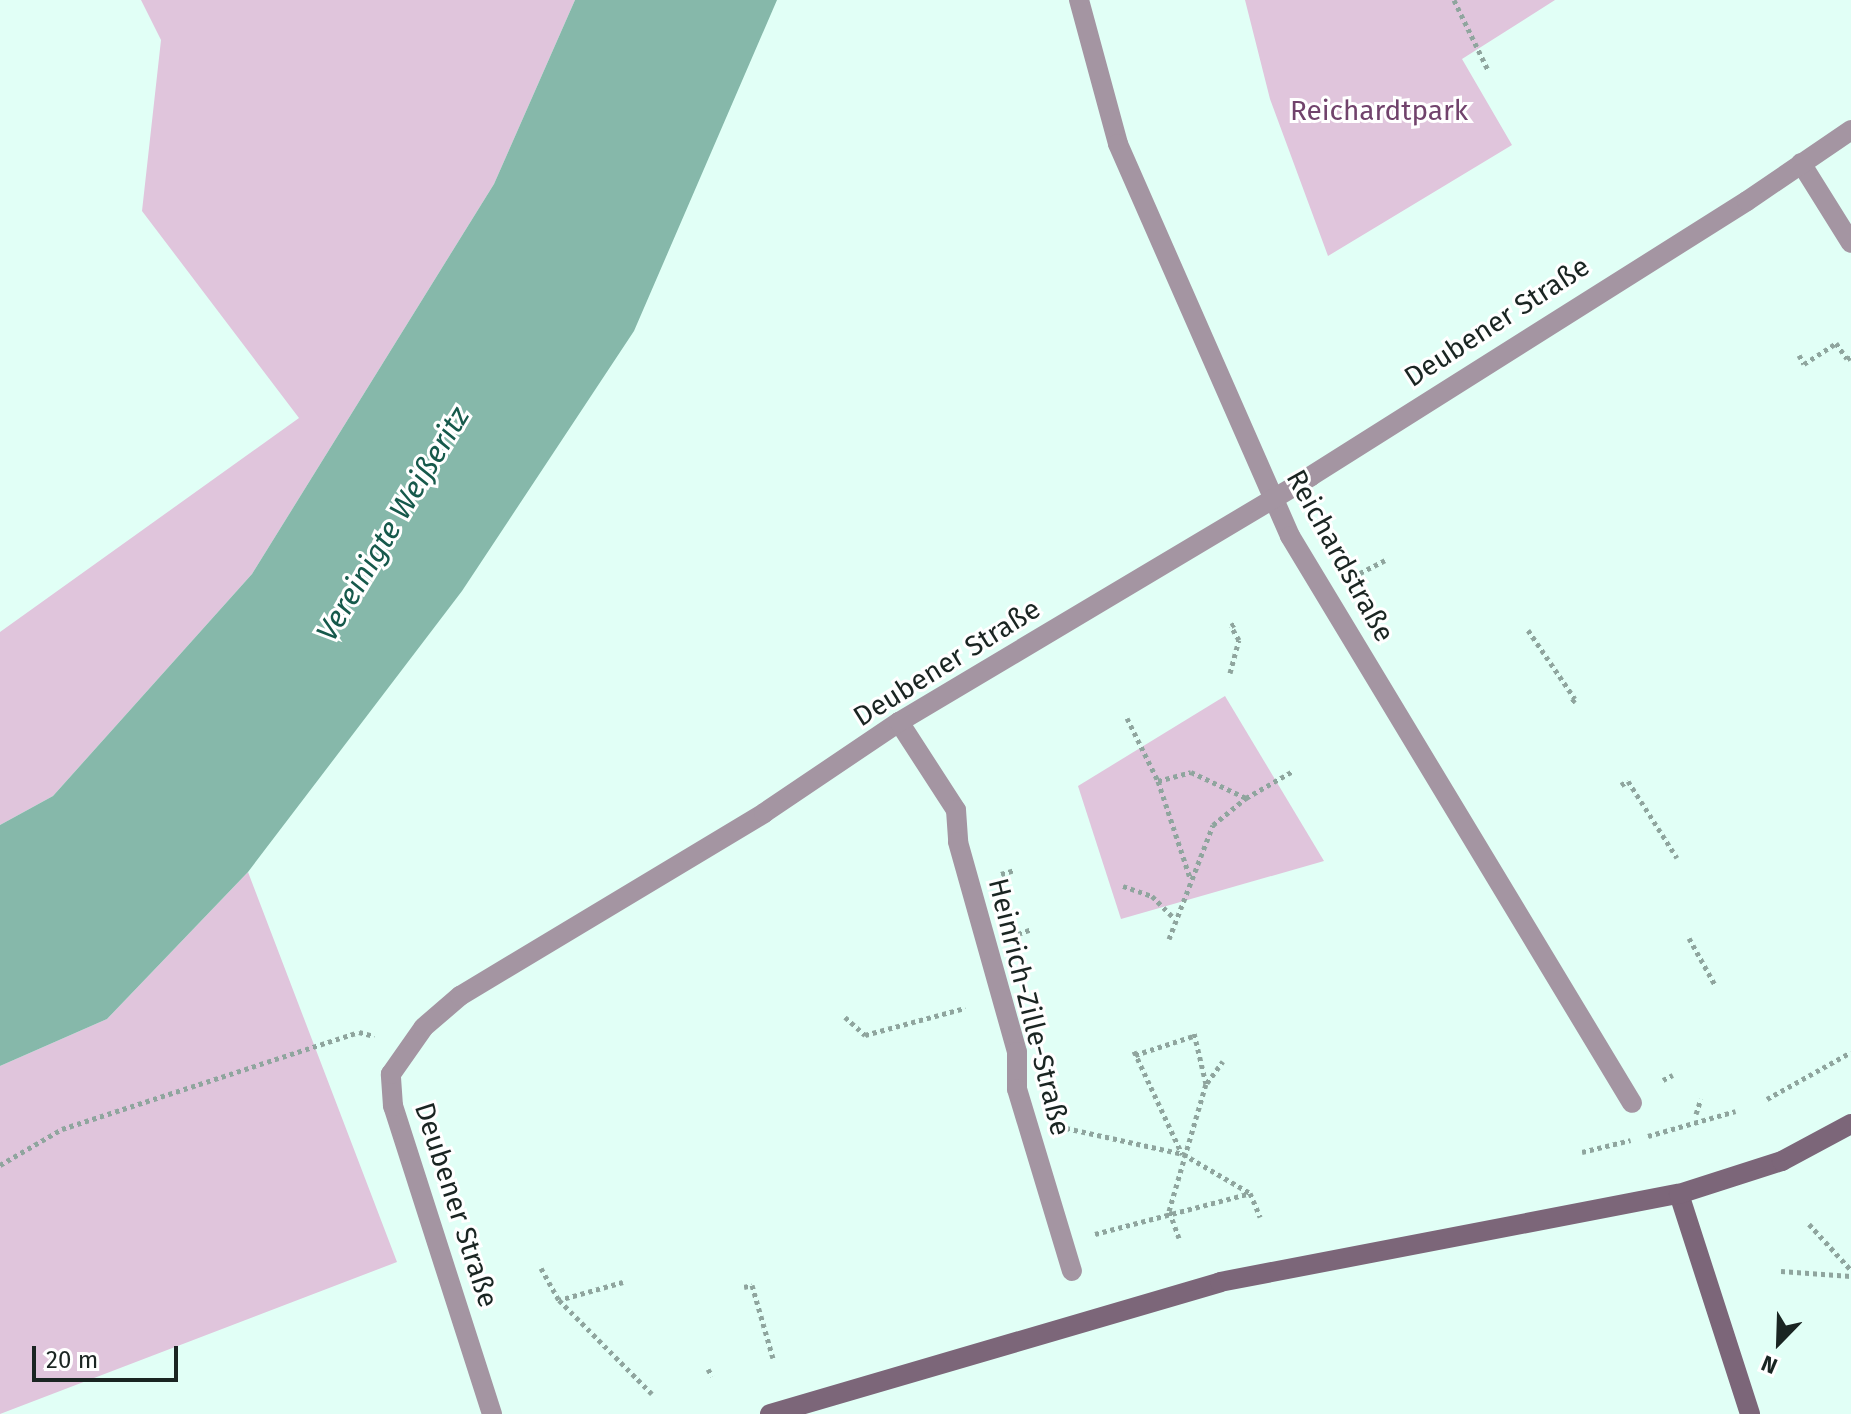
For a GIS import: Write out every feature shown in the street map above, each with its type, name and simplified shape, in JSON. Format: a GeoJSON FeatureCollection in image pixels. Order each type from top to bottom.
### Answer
{"type":"FeatureCollection","features":[{"type":"Feature","properties":{"kind":"street","name":"Reichardstraße"},"geometry":{"type":"LineString","coordinates":[[1079,0],[1118,144],[1290,536],[1632,1103]]}},
{"type":"Feature","properties":{"kind":"street","name":"Deubener Straße"},"geometry":{"type":"LineString","coordinates":[[492,1414],[393,1106],[391,1074],[408,1044],[460,996],[764,813],[899,722],[1273,499],[1851,130]]}},
{"type":"Feature","properties":{"kind":"street"},"geometry":{"type":"LineString","coordinates":[[1801,163],[1851,243]]}},
{"type":"Feature","properties":{"kind":"street","name":"Heinrich-Zille-Straße"},"geometry":{"type":"LineString","coordinates":[[899,722],[956,810],[958,842],[1017,1052],[1017,1089],[1072,1271]]}},
{"type":"Feature","properties":{"kind":"street"},"geometry":{"type":"LineString","coordinates":[[770,1414],[807,1408],[1220,1282],[1679,1194],[1782,1161],[1851,1124]]}},
{"type":"Feature","properties":{"kind":"street"},"geometry":{"type":"LineString","coordinates":[[1679,1194],[1750,1414]]}},
{"type":"Feature","properties":{"kind":"path"},"geometry":{"type":"LineString","coordinates":[[1454,0],[1488,70]]}},
{"type":"Feature","properties":{"kind":"path"},"geometry":{"type":"LineString","coordinates":[[1799,355],[1804,364],[1836,343],[1847,359],[1851,357]]}},
{"type":"Feature","properties":{"kind":"path"},"geometry":{"type":"LineString","coordinates":[[1360,573],[1385,560]]}},
{"type":"Feature","properties":{"kind":"path"},"geometry":{"type":"LineString","coordinates":[[1230,673],[1239,640],[1231,626],[1236,623]]}},
{"type":"Feature","properties":{"kind":"path"},"geometry":{"type":"LineString","coordinates":[[1528,630],[1575,699],[1570,704]]}},
{"type":"Feature","properties":{"kind":"path"},"geometry":{"type":"LineString","coordinates":[[1127,718],[1158,781],[1190,879]]}},
{"type":"Feature","properties":{"kind":"path"},"geometry":{"type":"LineString","coordinates":[[1169,939],[1174,918],[1213,825],[1246,798],[1293,771]]}},
{"type":"Feature","properties":{"kind":"path"},"geometry":{"type":"LineString","coordinates":[[1158,781],[1191,772],[1246,798]]}},
{"type":"Feature","properties":{"kind":"path"},"geometry":{"type":"LineString","coordinates":[[1621,785],[1628,781],[1677,858]]}},
{"type":"Feature","properties":{"kind":"path"},"geometry":{"type":"LineString","coordinates":[[1123,886],[1152,896],[1174,918]]}},
{"type":"Feature","properties":{"kind":"path"},"geometry":{"type":"LineString","coordinates":[[1689,938],[1715,985]]}},
{"type":"Feature","properties":{"kind":"path"},"geometry":{"type":"LineString","coordinates":[[845,1017],[865,1035],[965,1008]]}},
{"type":"Feature","properties":{"kind":"path"},"geometry":{"type":"LineString","coordinates":[[0,1165],[62,1129],[359,1032],[408,1044]]}},
{"type":"Feature","properties":{"kind":"path"},"geometry":{"type":"LineString","coordinates":[[1183,1154],[1135,1053],[1193,1034],[1206,1084]]}},
{"type":"Feature","properties":{"kind":"path"},"geometry":{"type":"LineString","coordinates":[[1767,1099],[1851,1052]]}},
{"type":"Feature","properties":{"kind":"path"},"geometry":{"type":"LineString","coordinates":[[1179,1238],[1169,1211],[1183,1154],[1206,1084],[1223,1061]]}},
{"type":"Feature","properties":{"kind":"path"},"geometry":{"type":"LineString","coordinates":[[1663,1080],[1673,1075]]}},
{"type":"Feature","properties":{"kind":"path"},"geometry":{"type":"LineString","coordinates":[[1696,1114],[1701,1099]]}},
{"type":"Feature","properties":{"kind":"path"},"geometry":{"type":"LineString","coordinates":[[1582,1152],[1736,1111]]}},
{"type":"Feature","properties":{"kind":"path"},"geometry":{"type":"LineString","coordinates":[[1063,1128],[1183,1154],[1250,1193],[1260,1217]]}},
{"type":"Feature","properties":{"kind":"path"},"geometry":{"type":"LineString","coordinates":[[1063,1242],[1169,1211],[1250,1193]]}},
{"type":"Feature","properties":{"kind":"path"},"geometry":{"type":"LineString","coordinates":[[1809,1224],[1851,1270]]}},
{"type":"Feature","properties":{"kind":"path"},"geometry":{"type":"LineString","coordinates":[[541,1268],[559,1300],[652,1394]]}},
{"type":"Feature","properties":{"kind":"path"},"geometry":{"type":"LineString","coordinates":[[1781,1271],[1851,1276]]}},
{"type":"Feature","properties":{"kind":"path"},"geometry":{"type":"LineString","coordinates":[[559,1300],[623,1282]]}},
{"type":"Feature","properties":{"kind":"path"},"geometry":{"type":"LineString","coordinates":[[744,1287],[752,1285],[773,1358]]}},
{"type":"Feature","properties":{"kind":"path"},"geometry":{"type":"LineString","coordinates":[[708,1369],[712,1376]]}},
{"type":"Feature","properties":{"kind":"green space"},"geometry":{"type":"Polygon","coordinates":[[[141,0],[575,0],[494,184],[252,574],[53,796],[0,825],[0,632],[299,418],[142,211],[161,40],[141,0]]]}},
{"type":"Feature","properties":{"kind":"green space","name":"Reichardtpark"},"geometry":{"type":"Polygon","coordinates":[[[1245,0],[1555,0],[1462,59],[1512,145],[1328,256],[1270,99],[1245,0]]]}},
{"type":"Feature","properties":{"kind":"green space"},"geometry":{"type":"Polygon","coordinates":[[[1225,696],[1324,861],[1121,919],[1078,786],[1225,696]]]}},
{"type":"Feature","properties":{"kind":"green space"},"geometry":{"type":"Polygon","coordinates":[[[248,872],[397,1262],[0,1414],[0,1066],[107,1019],[248,872]]]}},
{"type":"Feature","properties":{"kind":"water","name":"Vereinigte Weißeritz"},"geometry":{"type":"Polygon","coordinates":[[[575,0],[777,0],[634,331],[462,591],[248,872],[107,1019],[0,1066],[0,825],[53,796],[252,574],[494,184],[575,0]]]}}]}
